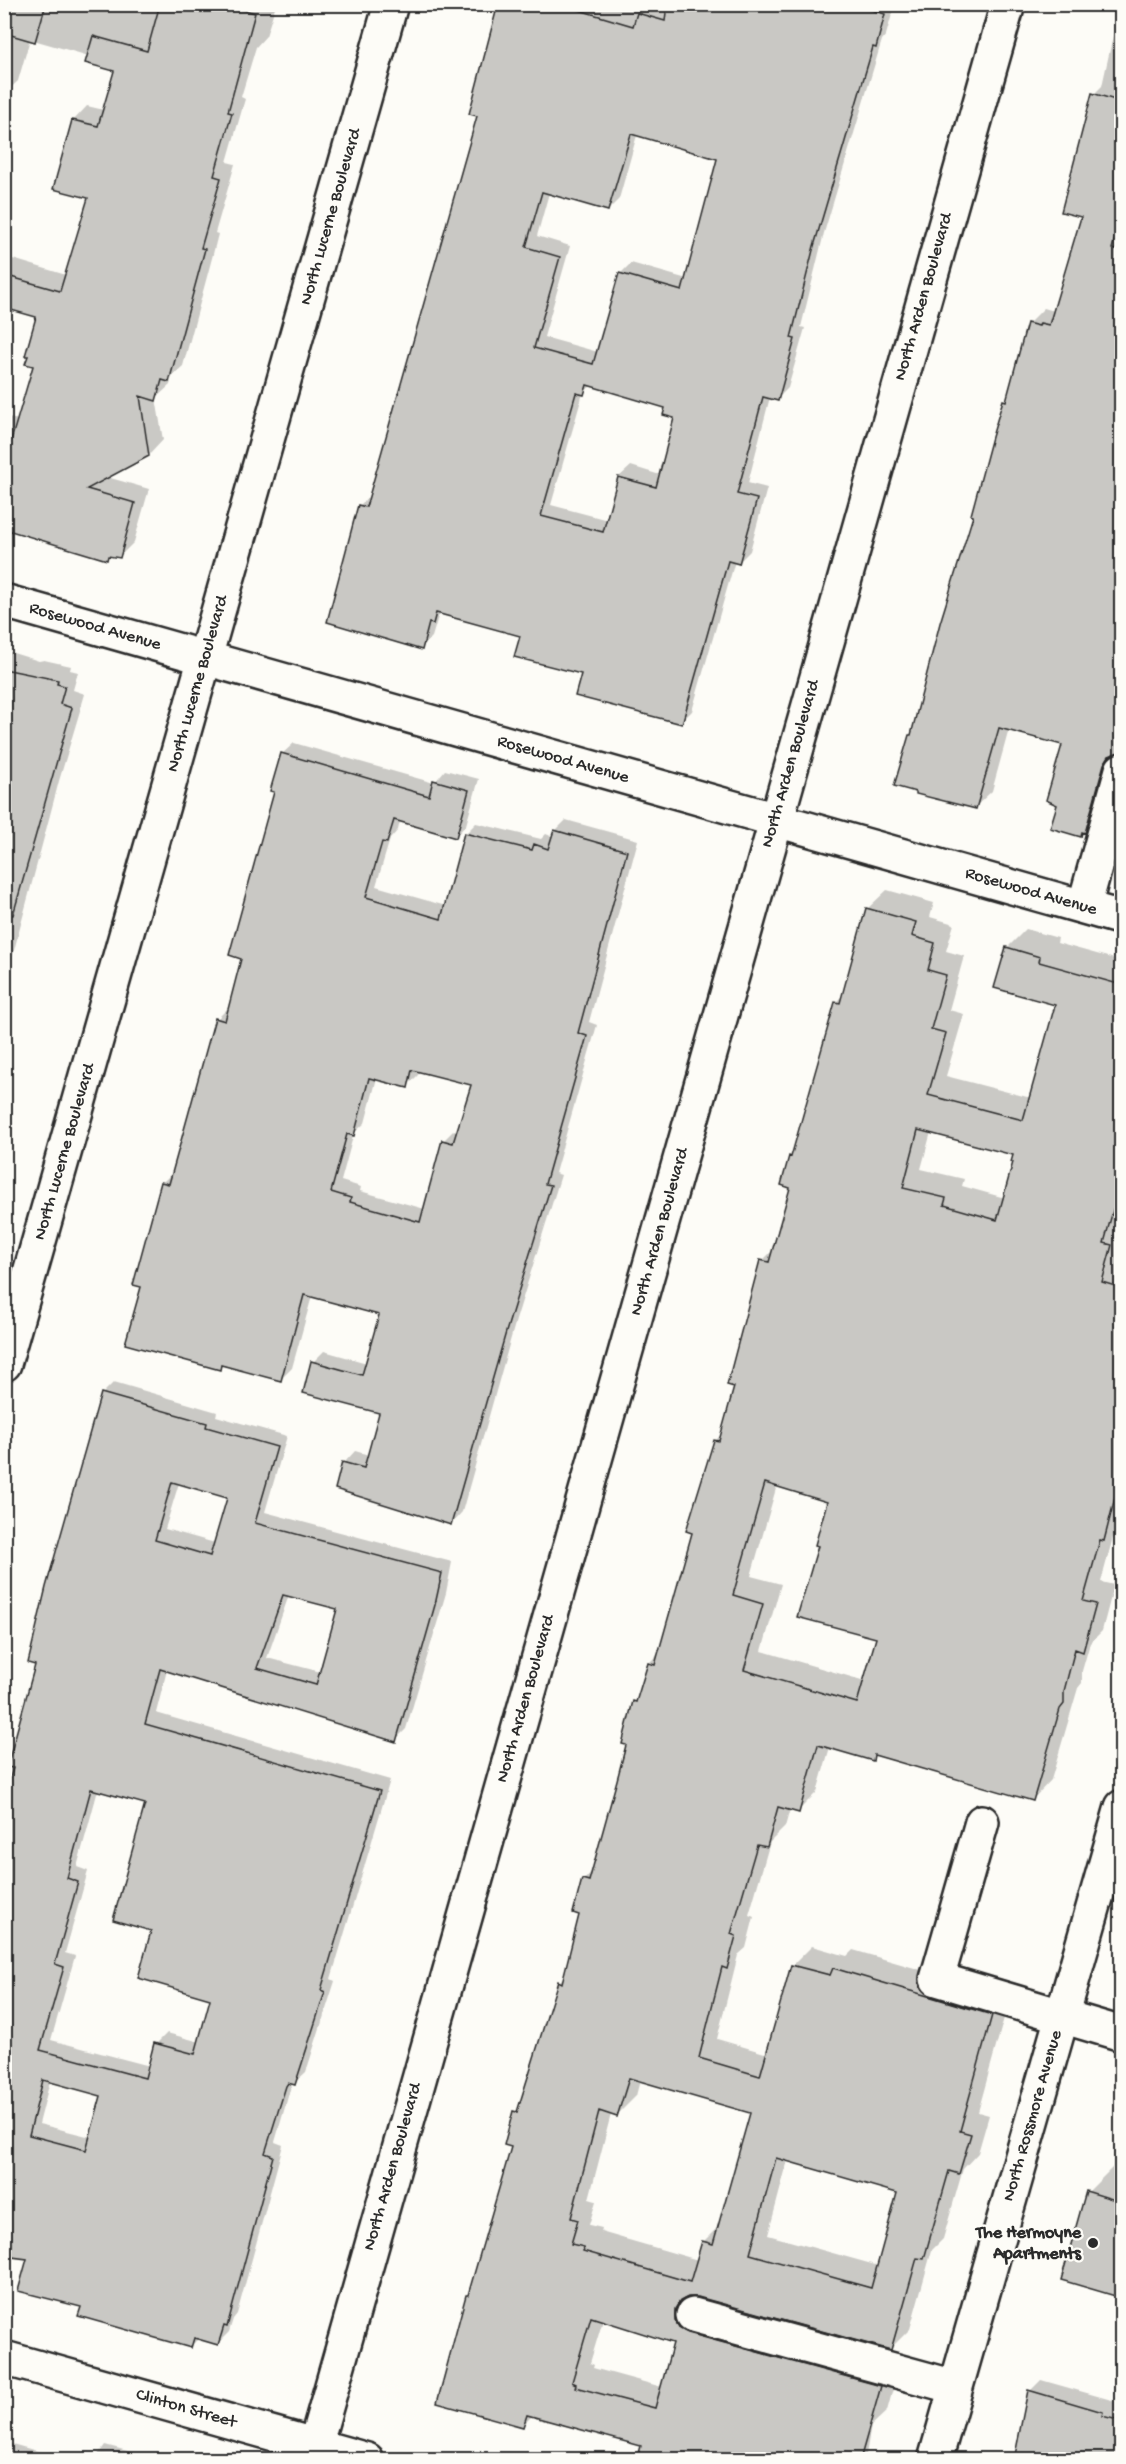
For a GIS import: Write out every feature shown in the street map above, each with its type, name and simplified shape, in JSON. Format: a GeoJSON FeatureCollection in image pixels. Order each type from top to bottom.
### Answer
{"type":"FeatureCollection","features":[{"type":"Feature","properties":{"kind":"street","name":"North Lucerne Boulevard"},"geometry":{"type":"LineString","coordinates":[[4,1364],[391,4]]}},
{"type":"Feature","properties":{"kind":"street","name":"North Arden Boulevard"},"geometry":{"type":"LineString","coordinates":[[313,2452],[1008,4]]}},
{"type":"Feature","properties":{"kind":"street","name":"Rosewood Avenue"},"geometry":{"type":"LineString","coordinates":[[4,601],[1122,918]]}},
{"type":"Feature","properties":{"kind":"street"},"geometry":{"type":"LineString","coordinates":[[1084,907],[1122,770]]}},
{"type":"Feature","properties":{"kind":"street","name":"North Rossmore Avenue"},"geometry":{"type":"LineString","coordinates":[[935,2460],[1122,1807]]}},
{"type":"Feature","properties":{"kind":"street"},"geometry":{"type":"LineString","coordinates":[[982,1822],[937,1978],[1122,2034]]}},
{"type":"Feature","properties":{"kind":"street"},"geometry":{"type":"LineString","coordinates":[[693,2315],[955,2387]]}},
{"type":"Feature","properties":{"kind":"street","name":"Clinton Street"},"geometry":{"type":"LineString","coordinates":[[4,2358],[313,2452],[367,2460]]}},
{"type":"Feature","properties":{"kind":"building"},"geometry":{"type":"Polygon","coordinates":[[[4,4],[46,4],[35,42],[4,33],[4,4]]]}},
{"type":"Feature","properties":{"kind":"building"},"geometry":{"type":"Polygon","coordinates":[[[160,4],[224,4],[255,13],[228,112],[232,113],[214,176],[221,178],[201,248],[205,249],[169,382],[162,380],[156,401],[140,396],[149,456],[87,489],[135,503],[120,558],[108,556],[107,560],[4,529],[4,464],[33,366],[25,364],[28,356],[25,356],[36,317],[4,308],[4,275],[60,291],[88,198],[53,189],[72,120],[98,126],[114,71],[85,63],[93,36],[147,51],[160,4]]]}},
{"type":"Feature","properties":{"kind":"building"},"geometry":{"type":"Polygon","coordinates":[[[498,4],[559,4],[633,26],[637,13],[665,21],[667,4],[850,4],[885,14],[876,48],[873,47],[814,246],[791,338],[795,339],[778,401],[763,397],[737,494],[757,499],[739,564],[728,561],[682,724],[575,696],[581,674],[514,657],[520,636],[436,613],[433,624],[429,623],[422,650],[327,622],[358,505],[366,507],[477,116],[469,114],[498,4]],[[631,134],[608,211],[542,192],[526,247],[560,257],[534,348],[593,364],[619,273],[682,291],[717,159],[631,134]],[[587,385],[584,395],[576,393],[541,516],[603,532],[618,477],[656,487],[674,418],[663,415],[665,408],[587,385]]]}},
{"type":"Feature","properties":{"kind":"building"},"geometry":{"type":"Polygon","coordinates":[[[1092,93],[1122,102],[1122,213],[1112,249],[1122,252],[1122,752],[1109,756],[1104,764],[1085,833],[1082,832],[1081,837],[1050,828],[1057,805],[1046,800],[1062,745],[999,728],[976,809],[894,786],[909,735],[911,735],[940,623],[973,516],[971,515],[992,437],[1003,400],[1006,401],[1027,323],[1039,326],[1040,323],[1049,325],[1081,217],[1061,212],[1092,93]]]}},
{"type":"Feature","properties":{"kind":"building"},"geometry":{"type":"Polygon","coordinates":[[[4,669],[58,680],[57,684],[65,686],[60,704],[72,708],[13,915],[4,914],[4,669]]]}},
{"type":"Feature","properties":{"kind":"building"},"geometry":{"type":"Polygon","coordinates":[[[281,753],[429,796],[433,780],[469,790],[456,838],[394,820],[387,843],[382,842],[366,897],[441,919],[464,833],[532,850],[534,844],[548,849],[554,830],[627,851],[578,1033],[587,1036],[545,1184],[551,1185],[451,1525],[335,1489],[342,1462],[364,1468],[379,1413],[303,1393],[311,1361],[362,1375],[379,1315],[304,1295],[281,1381],[221,1365],[220,1370],[125,1344],[141,1287],[133,1285],[161,1182],[169,1184],[215,1018],[225,1021],[241,959],[229,955],[274,792],[270,791],[281,753]],[[412,1070],[408,1088],[369,1078],[354,1136],[347,1134],[331,1192],[351,1198],[350,1202],[420,1222],[442,1140],[453,1143],[471,1085],[412,1070]]]}},
{"type":"Feature","properties":{"kind":"building"},"geometry":{"type":"Polygon","coordinates":[[[866,908],[916,922],[912,936],[935,943],[928,970],[946,975],[931,1029],[946,1033],[928,1095],[1023,1120],[1055,1005],[994,988],[1006,947],[1040,957],[1039,962],[1122,985],[1122,1178],[1104,1243],[1112,1245],[1102,1282],[1122,1288],[1122,1470],[1104,1541],[1100,1540],[1083,1601],[1096,1604],[1083,1652],[1075,1649],[1064,1691],[1064,1704],[1060,1709],[1033,1801],[874,1755],[873,1761],[818,1745],[799,1813],[778,1807],[767,1847],[757,1845],[731,1934],[736,1936],[727,1969],[722,1967],[699,2058],[760,2076],[791,1965],[830,1975],[833,1968],[992,2015],[960,2131],[971,2134],[959,2174],[949,2171],[924,2259],[917,2258],[891,2350],[698,2297],[688,2297],[680,2301],[675,2309],[675,2320],[680,2329],[688,2333],[881,2386],[860,2460],[637,2460],[641,2446],[527,2415],[523,2427],[437,2403],[466,2295],[468,2295],[511,2147],[504,2145],[513,2111],[517,2112],[558,1981],[562,1983],[579,1915],[573,1913],[582,1879],[589,1881],[626,1745],[622,1744],[633,1701],[636,1702],[648,1663],[655,1665],[692,1533],[686,1531],[714,1440],[719,1441],[734,1387],[727,1385],[760,1260],[769,1262],[790,1188],[781,1185],[789,1156],[791,1157],[835,1002],[840,1003],[866,908]],[[918,1130],[903,1188],[946,1198],[944,1205],[997,1220],[1013,1155],[918,1130]],[[765,1483],[733,1595],[763,1604],[744,1670],[857,1703],[876,1638],[797,1617],[818,1546],[815,1545],[827,1502],[765,1483]],[[629,2078],[617,2117],[599,2111],[571,2218],[578,2220],[571,2244],[584,2247],[583,2251],[690,2282],[702,2241],[713,2244],[750,2113],[629,2078]],[[776,2158],[750,2254],[871,2288],[897,2193],[776,2158]],[[591,2317],[572,2382],[576,2384],[575,2387],[655,2408],[673,2343],[591,2317]]]}},
{"type":"Feature","properties":{"kind":"building"},"geometry":{"type":"Polygon","coordinates":[[[101,1393],[207,1423],[206,1427],[277,1447],[255,1523],[442,1573],[396,1742],[160,1669],[145,1724],[380,1791],[321,1990],[325,1992],[295,2085],[288,2083],[286,2086],[265,2153],[273,2156],[227,2327],[224,2326],[218,2345],[194,2338],[191,2348],[78,2316],[81,2307],[18,2291],[27,2259],[4,2256],[4,1798],[13,1768],[7,1767],[35,1665],[28,1663],[46,1587],[101,1393]],[[172,1482],[155,1540],[210,1556],[227,1498],[172,1482]],[[283,1595],[257,1668],[316,1685],[337,1609],[283,1595]],[[91,1789],[67,1878],[78,1882],[55,1964],[64,1967],[40,2050],[145,2078],[154,2043],[195,2054],[210,1999],[138,1978],[151,1931],[113,1920],[145,1804],[91,1789]],[[43,2080],[29,2135],[86,2150],[101,2096],[43,2080]]]}},
{"type":"Feature","properties":{"kind":"building","name":"The Hermoyne Apartments"},"geometry":{"type":"Polygon","coordinates":[[[1086,2191],[1122,2202],[1122,2298],[1061,2280],[1086,2191]]]}},
{"type":"Feature","properties":{"kind":"building"},"geometry":{"type":"Polygon","coordinates":[[[1028,2390],[1103,2412],[1102,2416],[1122,2421],[1122,2460],[1014,2460],[1028,2390]]]}},
{"type":"Feature","properties":{"kind":"place","name":"The Hermoyne Apartments"},"geometry":{"type":"Point","coordinates":[1093,2243]}}]}
